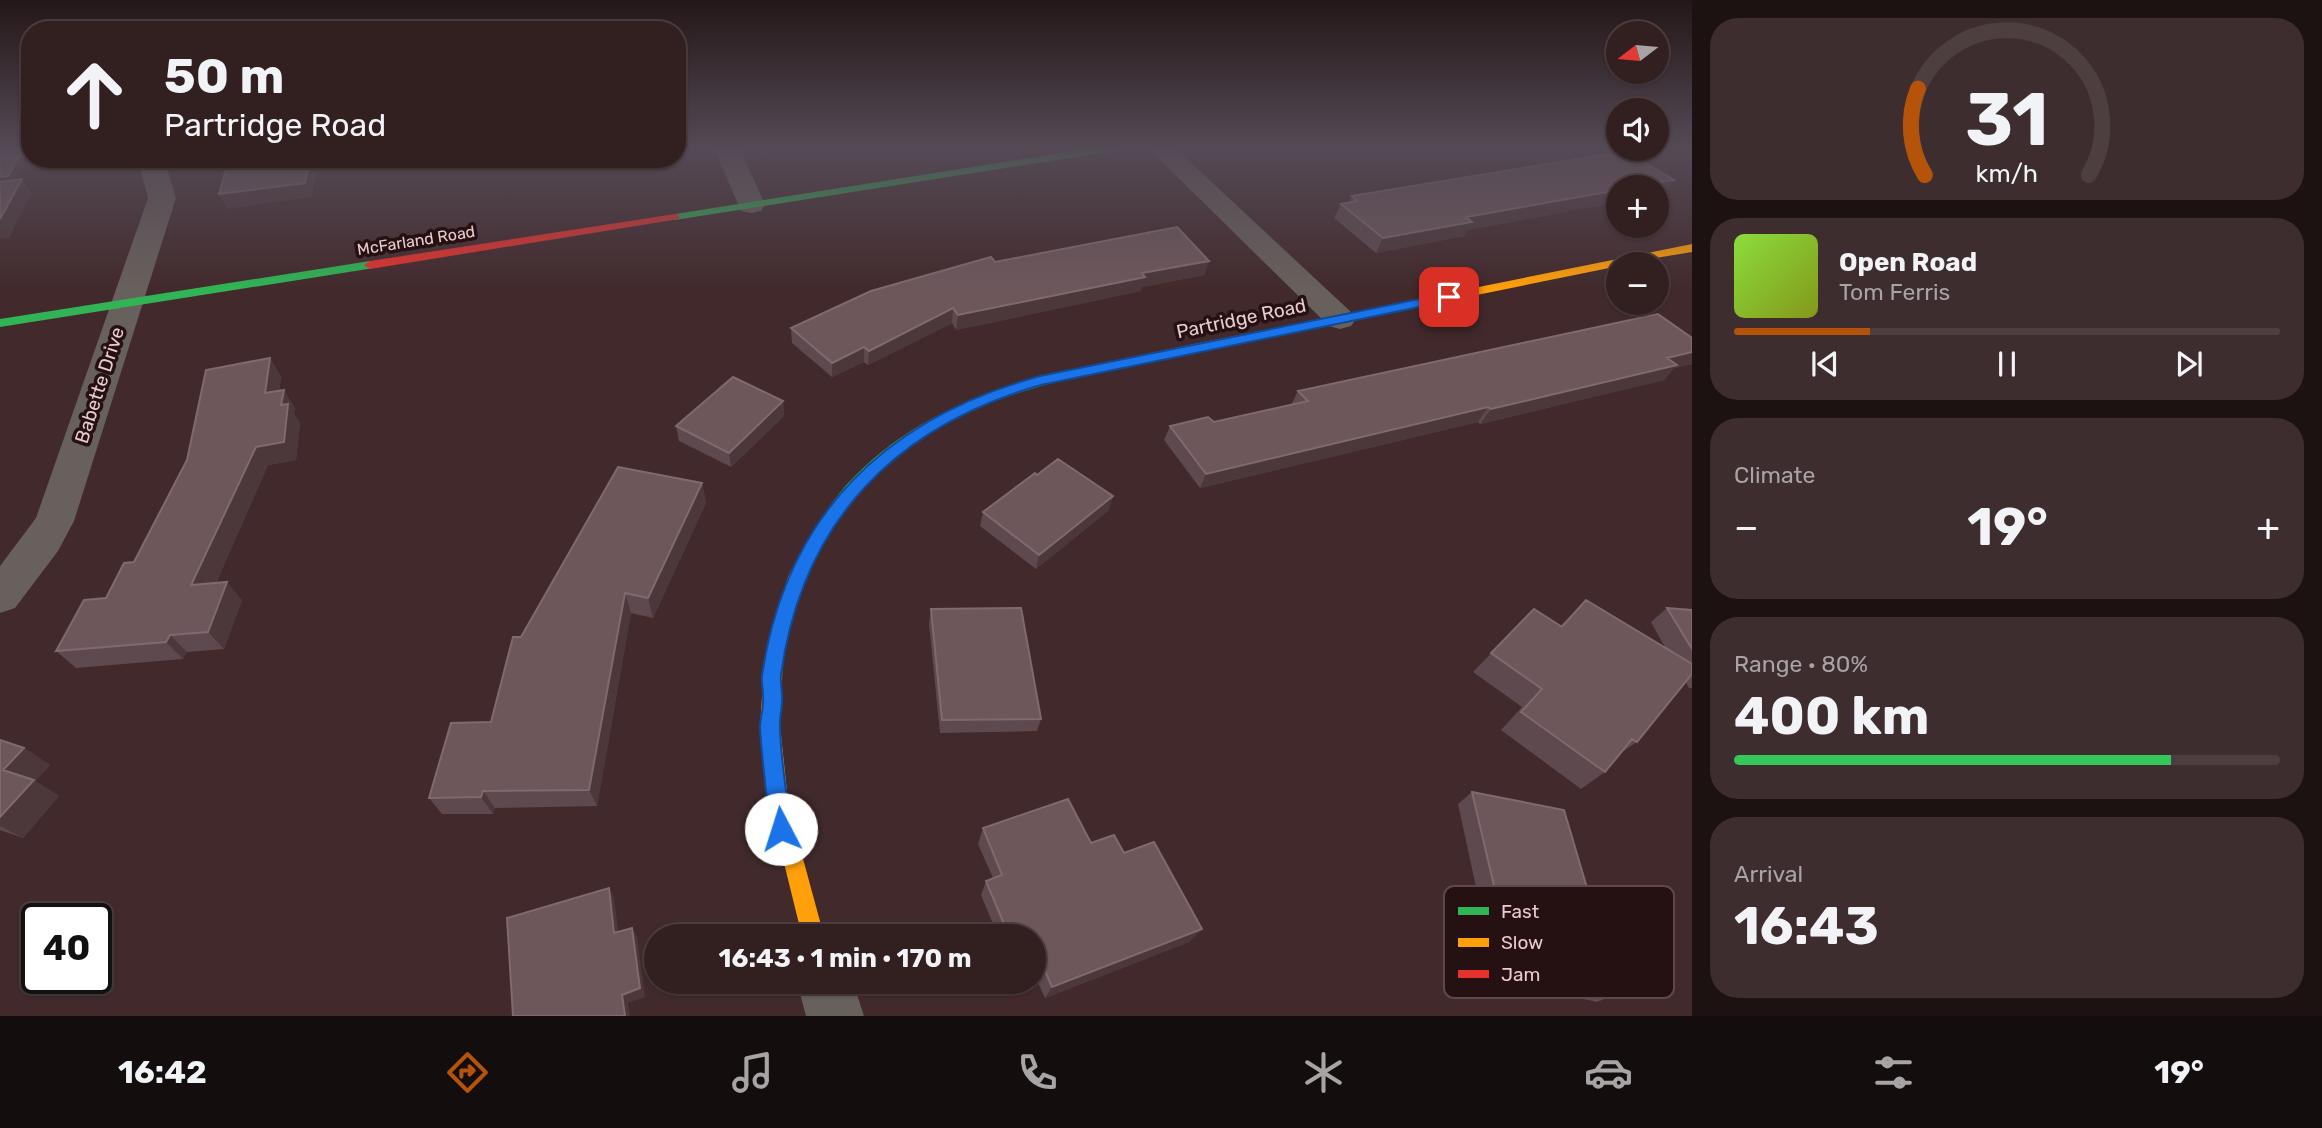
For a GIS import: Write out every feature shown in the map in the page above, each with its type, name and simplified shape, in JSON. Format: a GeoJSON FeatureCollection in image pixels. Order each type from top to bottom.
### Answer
{"type":"FeatureCollection","features":[{"type":"Feature","properties":{"kind":"street","name":"Babette Drive"},"geometry":{"type":"LineString","coordinates":[[0,596],[44,540],[55,521],[125,303],[162,198],[161,193]]}},
{"type":"Feature","properties":{"kind":"street"},"geometry":{"type":"LineString","coordinates":[[746,193],[751,205]]}},
{"type":"Feature","properties":{"kind":"street","name":"McFarland Road"},"geometry":{"type":"LineString","coordinates":[[0,323],[825,193]]}},
{"type":"Feature","properties":{"kind":"street"},"geometry":{"type":"LineString","coordinates":[[1208,193],[1340,319]]}},
{"type":"Feature","properties":{"kind":"street","name":"Partridge Road"},"geometry":{"type":"LineString","coordinates":[[810,924],[792,855],[781,829],[770,738],[773,701],[771,678],[784,615],[796,577],[836,510],[858,482],[897,447],[942,418],[987,397],[1057,376],[1692,248]]}},
{"type":"Feature","properties":{"kind":"street"},"geometry":{"type":"LineString","coordinates":[[829,994],[835,1016]]}},
{"type":"Feature","properties":{"kind":"building"},"geometry":{"type":"Polygon","coordinates":[[[0,193],[14,193],[0,219],[0,193]]]}},
{"type":"Feature","properties":{"kind":"building"},"geometry":{"type":"Polygon","coordinates":[[[1368,193],[1600,193],[1466,217],[1472,222],[1383,238],[1341,204],[1357,201],[1352,196],[1368,193]]]}},
{"type":"Feature","properties":{"kind":"building"},"geometry":{"type":"Polygon","coordinates":[[[1177,227],[1209,261],[1142,273],[1145,277],[958,315],[953,308],[869,351],[864,347],[832,363],[791,328],[871,291],[991,257],[995,262],[1177,227]]]}},
{"type":"Feature","properties":{"kind":"building"},"geometry":{"type":"Polygon","coordinates":[[[1653,315],[1659,315],[1692,338],[1692,352],[1667,358],[1677,365],[1206,474],[1170,426],[1208,417],[1214,422],[1308,401],[1298,391],[1653,315]]]}},
{"type":"Feature","properties":{"kind":"building"},"geometry":{"type":"Polygon","coordinates":[[[270,358],[265,393],[284,390],[281,405],[288,404],[284,442],[256,447],[191,585],[227,582],[208,632],[170,635],[166,642],[56,651],[84,600],[106,598],[124,563],[134,562],[187,460],[206,370],[270,358]]]}},
{"type":"Feature","properties":{"kind":"building"},"geometry":{"type":"Polygon","coordinates":[[[733,377],[783,401],[729,453],[676,426],[733,377]]]}},
{"type":"Feature","properties":{"kind":"building"},"geometry":{"type":"Polygon","coordinates":[[[1058,459],[1113,496],[1039,555],[983,512],[1058,459]]]}},
{"type":"Feature","properties":{"kind":"building"},"geometry":{"type":"Polygon","coordinates":[[[618,467],[702,483],[648,598],[625,593],[589,790],[483,791],[481,797],[429,798],[451,723],[491,722],[513,637],[521,637],[618,467]]]}},
{"type":"Feature","properties":{"kind":"building"},"geometry":{"type":"Polygon","coordinates":[[[1586,600],[1692,664],[1692,674],[1637,742],[1632,739],[1605,772],[1521,712],[1542,689],[1491,653],[1534,609],[1562,627],[1586,600]]]}},
{"type":"Feature","properties":{"kind":"building"},"geometry":{"type":"Polygon","coordinates":[[[1021,608],[1041,719],[942,720],[931,609],[1021,608]]]}},
{"type":"Feature","properties":{"kind":"building"},"geometry":{"type":"Polygon","coordinates":[[[1667,608],[1692,610],[1692,649],[1667,608]]]}},
{"type":"Feature","properties":{"kind":"building"},"geometry":{"type":"Polygon","coordinates":[[[0,740],[24,748],[3,770],[34,780],[0,817],[0,740]]]}},
{"type":"Feature","properties":{"kind":"building"},"geometry":{"type":"Polygon","coordinates":[[[1472,792],[1564,810],[1586,886],[1494,886],[1472,792]]]}},
{"type":"Feature","properties":{"kind":"building"},"geometry":{"type":"Polygon","coordinates":[[[1068,799],[1091,843],[1114,835],[1124,853],[1154,842],[1202,929],[1052,987],[1046,973],[1046,924],[1004,924],[986,881],[1002,875],[983,828],[1068,799]]]}},
{"type":"Feature","properties":{"kind":"building"},"geometry":{"type":"Polygon","coordinates":[[[609,888],[614,933],[632,928],[640,988],[622,995],[625,1016],[513,1016],[507,918],[609,888]]]}},
{"type":"Feature","properties":{"kind":"traffic: fast"},"geometry":{"type":"LineString","coordinates":[[675,217],[825,193]]}},
{"type":"Feature","properties":{"kind":"traffic: fast"},"geometry":{"type":"LineString","coordinates":[[0,323],[370,265]]}},
{"type":"Feature","properties":{"kind":"traffic: fast"},"geometry":{"type":"LineString","coordinates":[[805,561],[837,509],[859,481],[899,447],[966,407],[1040,380],[1280,331]]}},
{"type":"Feature","properties":{"kind":"traffic: slow"},"geometry":{"type":"LineString","coordinates":[[1280,331],[1692,248]]}},
{"type":"Feature","properties":{"kind":"traffic: slow"},"geometry":{"type":"LineString","coordinates":[[805,561],[796,577],[774,656],[770,726],[781,829],[792,855],[810,924]]}},
{"type":"Feature","properties":{"kind":"traffic: jam"},"geometry":{"type":"LineString","coordinates":[[370,265],[675,217]]}},
{"type":"Feature","properties":{"kind":"route"},"geometry":{"type":"LineString","coordinates":[[781,829],[779,801],[773,775],[770,726],[773,701],[771,678],[784,615],[796,577],[836,510],[858,482],[897,447],[958,410],[1003,391],[1040,380],[1449,297]]}}]}
